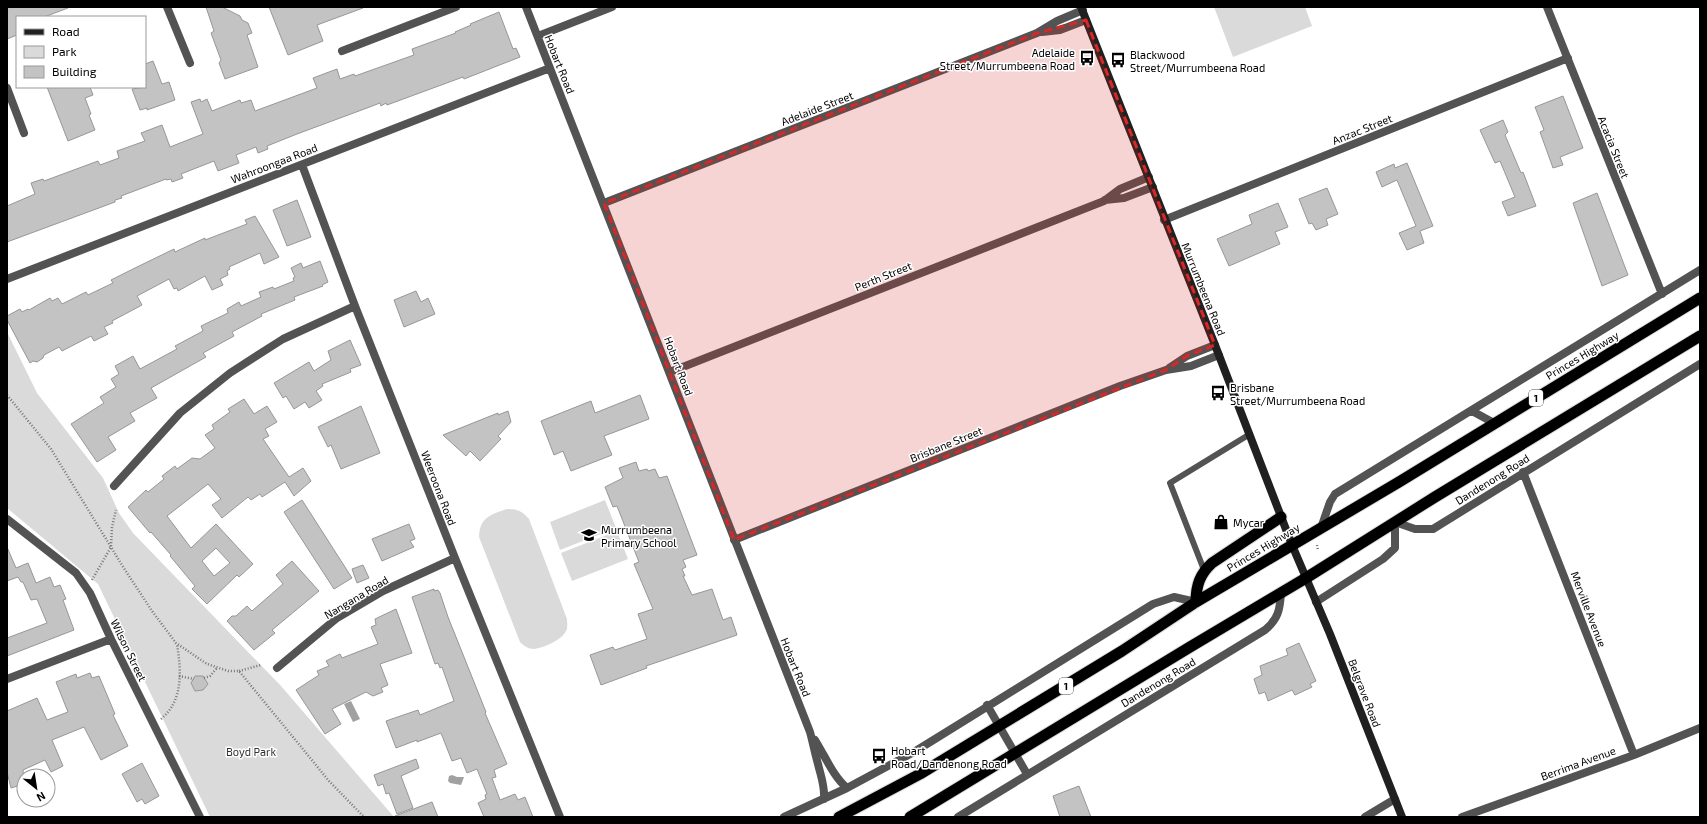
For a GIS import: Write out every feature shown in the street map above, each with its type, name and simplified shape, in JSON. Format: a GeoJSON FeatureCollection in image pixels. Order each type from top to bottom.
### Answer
{"type":"FeatureCollection","features":[{"type":"Feature","properties":{"kind":"highway","name":"Princes Highway"},"geometry":{"type":"LineString","coordinates":[[839,817],[920,774],[1000,726],[1122,651],[1196,602],[1700,298]]}},
{"type":"Feature","properties":{"kind":"highway"},"geometry":{"type":"LineString","coordinates":[[910,817],[1281,594],[1395,522],[1700,336]]}},
{"type":"Feature","properties":{"kind":"highway"},"geometry":{"type":"LineString","coordinates":[[1196,602],[1196,590],[1204,570],[1212,563],[1282,517]]}},
{"type":"Feature","properties":{"kind":"main road","name":"Murrumbeena Road"},"geometry":{"type":"LineString","coordinates":[[1082,9],[1306,578]]}},
{"type":"Feature","properties":{"kind":"main road","name":"Belgrave Road"},"geometry":{"type":"LineString","coordinates":[[1306,578],[1402,817]]}},
{"type":"Feature","properties":{"kind":"street"},"geometry":{"type":"LineString","coordinates":[[167,7],[190,63]]}},
{"type":"Feature","properties":{"kind":"street"},"geometry":{"type":"LineString","coordinates":[[342,51],[456,7]]}},
{"type":"Feature","properties":{"kind":"street","name":"Hobart Road"},"geometry":{"type":"LineString","coordinates":[[526,7],[810,732],[834,774],[847,788]]}},
{"type":"Feature","properties":{"kind":"street"},"geometry":{"type":"LineString","coordinates":[[538,36],[612,7]]}},
{"type":"Feature","properties":{"kind":"street","name":"Acacia Street"},"geometry":{"type":"LineString","coordinates":[[1547,7],[1662,294]]}},
{"type":"Feature","properties":{"kind":"street","name":"Adelaide Street"},"geometry":{"type":"LineString","coordinates":[[604,204],[1037,33],[1082,9]]}},
{"type":"Feature","properties":{"kind":"street","name":"Adelaide Street"},"geometry":{"type":"LineString","coordinates":[[1037,33],[1060,30],[1086,20]]}},
{"type":"Feature","properties":{"kind":"street","name":"Anzac Street"},"geometry":{"type":"LineString","coordinates":[[1164,220],[1568,58]]}},
{"type":"Feature","properties":{"kind":"street","name":"Wahroongaa Road"},"geometry":{"type":"LineString","coordinates":[[7,279],[550,68]]}},
{"type":"Feature","properties":{"kind":"street"},"geometry":{"type":"LineString","coordinates":[[7,88],[24,133]]}},
{"type":"Feature","properties":{"kind":"street","name":"Weeroona Road"},"geometry":{"type":"LineString","coordinates":[[302,165],[355,306],[454,558],[560,817]]}},
{"type":"Feature","properties":{"kind":"street","name":"Perth Street"},"geometry":{"type":"LineString","coordinates":[[1104,201],[1120,189],[1149,177]]}},
{"type":"Feature","properties":{"kind":"street","name":"Perth Street"},"geometry":{"type":"LineString","coordinates":[[670,372],[1104,201],[1124,198],[1153,188]]}},
{"type":"Feature","properties":{"kind":"street"},"geometry":{"type":"LineString","coordinates":[[1321,528],[1330,502],[1335,494],[1700,270]]}},
{"type":"Feature","properties":{"kind":"street"},"geometry":{"type":"LineString","coordinates":[[114,486],[180,413],[230,373],[282,339],[355,306]]}},
{"type":"Feature","properties":{"kind":"street","name":"Brisbane Street"},"geometry":{"type":"LineString","coordinates":[[734,540],[1166,370],[1187,356],[1215,345]]}},
{"type":"Feature","properties":{"kind":"street","name":"Brisbane Street"},"geometry":{"type":"LineString","coordinates":[[1166,370],[1191,366],[1219,355]]}},
{"type":"Feature","properties":{"kind":"street","name":"Dandenong Road"},"geometry":{"type":"LineString","coordinates":[[1395,522],[1415,529],[1433,528],[1700,364]]}},
{"type":"Feature","properties":{"kind":"street"},"geometry":{"type":"LineString","coordinates":[[1472,411],[1494,423]]}},
{"type":"Feature","properties":{"kind":"street","name":"Merville Avenue"},"geometry":{"type":"LineString","coordinates":[[1523,472],[1634,755]]}},
{"type":"Feature","properties":{"kind":"street","name":"Wilson Street"},"geometry":{"type":"LineString","coordinates":[[7,518],[76,573],[87,589],[200,817]]}},
{"type":"Feature","properties":{"kind":"street"},"geometry":{"type":"LineString","coordinates":[[1316,602],[1383,559],[1395,548],[1395,522]]}},
{"type":"Feature","properties":{"kind":"street","name":"Nangana Road"},"geometry":{"type":"LineString","coordinates":[[277,668],[337,618],[383,591],[454,558]]}},
{"type":"Feature","properties":{"kind":"street","name":"Dandenong Road"},"geometry":{"type":"LineString","coordinates":[[958,817],[1265,630],[1272,624],[1280,611],[1281,594]]}},
{"type":"Feature","properties":{"kind":"street"},"geometry":{"type":"LineString","coordinates":[[784,817],[847,788],[914,752],[987,705],[1153,604],[1174,597],[1196,602]]}},
{"type":"Feature","properties":{"kind":"street"},"geometry":{"type":"LineString","coordinates":[[7,679],[111,639]]}},
{"type":"Feature","properties":{"kind":"street"},"geometry":{"type":"LineString","coordinates":[[987,705],[1027,774]]}},
{"type":"Feature","properties":{"kind":"street","name":"Berrima Avenue"},"geometry":{"type":"LineString","coordinates":[[1462,817],[1634,755],[1700,728]]}},
{"type":"Feature","properties":{"kind":"street","name":"Hobart Road"},"geometry":{"type":"LineString","coordinates":[[810,732],[818,766],[823,779],[825,789],[824,799]]}},
{"type":"Feature","properties":{"kind":"street"},"geometry":{"type":"LineString","coordinates":[[1365,817],[1395,799]]}},
{"type":"Feature","properties":{"kind":"lane"},"geometry":{"type":"LineString","coordinates":[[1204,570],[1170,483],[1250,434]]}},
{"type":"Feature","properties":{"kind":"path"},"geometry":{"type":"LineString","coordinates":[[7,395],[51,449],[148,605],[176,643],[208,664],[217,668],[239,671],[261,665]]}},
{"type":"Feature","properties":{"kind":"path"},"geometry":{"type":"LineString","coordinates":[[87,589],[111,547],[112,527],[116,510]]}},
{"type":"Feature","properties":{"kind":"path"},"geometry":{"type":"LineString","coordinates":[[1317,545],[1318,550]]}},
{"type":"Feature","properties":{"kind":"path"},"geometry":{"type":"LineString","coordinates":[[154,724],[167,714],[174,705],[178,695],[180,662],[176,643]]}},
{"type":"Feature","properties":{"kind":"path"},"geometry":{"type":"LineString","coordinates":[[204,678],[210,676],[217,668]]}},
{"type":"Feature","properties":{"kind":"path"},"geometry":{"type":"LineString","coordinates":[[239,671],[329,781],[364,817]]}},
{"type":"Feature","properties":{"kind":"path"},"geometry":{"type":"LineString","coordinates":[[179,676],[194,679]]}},
{"type":"Feature","properties":{"kind":"highlighted area"},"geometry":{"type":"Polygon","coordinates":[[[1086,20],[1215,345],[1187,356],[1166,370],[734,540],[604,203],[1037,33],[1086,20]]]}},
{"type":"Feature","properties":{"kind":"green space"},"geometry":{"type":"Polygon","coordinates":[[[1214,7],[1305,7],[1312,26],[1233,57],[1214,7]]]}},
{"type":"Feature","properties":{"kind":"green space","name":"Boyd Park"},"geometry":{"type":"Polygon","coordinates":[[[7,332],[37,393],[103,478],[119,513],[133,533],[281,686],[394,817],[210,817],[98,584],[7,508],[7,332]]]}},
{"type":"Feature","properties":{"kind":"green space"},"geometry":{"type":"Polygon","coordinates":[[[605,500],[616,528],[560,550],[550,522],[605,500]]]}},
{"type":"Feature","properties":{"kind":"green space"},"geometry":{"type":"Polygon","coordinates":[[[507,509],[520,511],[529,519],[567,619],[566,631],[561,637],[552,643],[534,649],[528,648],[520,642],[479,537],[481,525],[487,518],[507,509]]]}},
{"type":"Feature","properties":{"kind":"green space"},"geometry":{"type":"Polygon","coordinates":[[[617,531],[628,559],[572,581],[561,553],[617,531]]]}},
{"type":"Feature","properties":{"kind":"shaded area"},"geometry":{"type":"Polygon","coordinates":[[[351,701],[360,719],[353,722],[344,704],[351,701]]]}},
{"type":"Feature","properties":{"kind":"shaded area"},"geometry":{"type":"Polygon","coordinates":[[[449,776],[464,777],[461,785],[450,783],[448,781],[449,776]]]}},
{"type":"Feature","properties":{"kind":"building"},"geometry":{"type":"Polygon","coordinates":[[[7,7],[68,8],[47,16],[16,16],[16,35],[7,39],[7,7]]]}},
{"type":"Feature","properties":{"kind":"building"},"geometry":{"type":"Polygon","coordinates":[[[206,7],[222,7],[240,16],[242,20],[248,23],[252,33],[247,35],[258,67],[225,79],[219,63],[221,60],[211,33],[214,31],[206,7]]]}},
{"type":"Feature","properties":{"kind":"building"},"geometry":{"type":"Polygon","coordinates":[[[269,7],[363,8],[317,25],[323,41],[288,55],[269,7]]]}},
{"type":"Feature","properties":{"kind":"building"},"geometry":{"type":"Polygon","coordinates":[[[499,12],[513,49],[516,48],[520,57],[464,79],[463,77],[387,105],[386,103],[381,106],[380,103],[267,146],[268,149],[258,153],[256,147],[236,155],[239,163],[218,171],[214,161],[181,174],[183,178],[172,182],[171,179],[166,179],[121,196],[122,198],[115,200],[115,202],[7,242],[7,206],[35,194],[31,183],[43,179],[44,181],[98,161],[100,165],[119,158],[117,151],[145,141],[141,133],[162,125],[170,147],[203,134],[191,102],[200,99],[201,102],[207,99],[212,111],[240,100],[241,103],[251,100],[255,111],[317,88],[313,78],[337,69],[340,79],[354,74],[355,76],[414,55],[412,49],[456,33],[455,32],[471,25],[470,24],[499,12]]]}},
{"type":"Feature","properties":{"kind":"building"},"geometry":{"type":"Polygon","coordinates":[[[153,61],[162,84],[169,82],[175,100],[147,110],[147,108],[140,110],[132,89],[146,88],[146,64],[153,61]]]}},
{"type":"Feature","properties":{"kind":"building"},"geometry":{"type":"Polygon","coordinates":[[[47,88],[90,88],[93,95],[85,98],[91,114],[89,115],[95,130],[68,141],[47,88]]]}},
{"type":"Feature","properties":{"kind":"building"},"geometry":{"type":"Polygon","coordinates":[[[1563,96],[1583,148],[1560,157],[1563,165],[1553,168],[1540,132],[1544,130],[1535,107],[1563,96]]]}},
{"type":"Feature","properties":{"kind":"building"},"geometry":{"type":"Polygon","coordinates":[[[1503,120],[1508,132],[1505,135],[1521,173],[1523,172],[1536,206],[1508,216],[1502,202],[1515,197],[1500,161],[1495,163],[1480,130],[1503,120]]]}},
{"type":"Feature","properties":{"kind":"building"},"geometry":{"type":"Polygon","coordinates":[[[1407,163],[1433,226],[1420,231],[1424,243],[1407,250],[1399,233],[1416,226],[1397,180],[1382,187],[1376,172],[1394,164],[1395,168],[1407,163]]]}},
{"type":"Feature","properties":{"kind":"building"},"geometry":{"type":"Polygon","coordinates":[[[1327,188],[1338,214],[1326,219],[1328,225],[1316,230],[1312,223],[1309,224],[1299,199],[1327,188]]]}},
{"type":"Feature","properties":{"kind":"building"},"geometry":{"type":"Polygon","coordinates":[[[1597,193],[1628,275],[1602,286],[1573,203],[1597,193]]]}},
{"type":"Feature","properties":{"kind":"building"},"geometry":{"type":"Polygon","coordinates":[[[297,200],[311,237],[287,246],[273,210],[297,200]]]}},
{"type":"Feature","properties":{"kind":"building"},"geometry":{"type":"Polygon","coordinates":[[[1278,203],[1288,227],[1275,232],[1280,244],[1229,266],[1217,239],[1252,224],[1249,215],[1278,203]]]}},
{"type":"Feature","properties":{"kind":"building"},"geometry":{"type":"Polygon","coordinates":[[[255,216],[279,257],[264,264],[260,253],[229,267],[230,269],[227,271],[228,275],[220,279],[223,285],[212,290],[205,276],[178,291],[177,288],[174,289],[169,279],[137,296],[142,305],[104,327],[108,334],[94,341],[91,336],[62,351],[59,347],[44,355],[43,358],[37,362],[33,361],[30,363],[7,320],[7,316],[20,309],[22,312],[28,309],[29,310],[50,298],[52,301],[58,298],[62,304],[86,292],[88,295],[113,283],[111,280],[174,249],[175,252],[205,238],[205,240],[247,224],[245,220],[255,216]]]}},
{"type":"Feature","properties":{"kind":"building"},"geometry":{"type":"Polygon","coordinates":[[[320,261],[328,282],[322,285],[323,286],[294,297],[295,300],[261,314],[262,316],[232,332],[234,336],[203,353],[206,357],[151,388],[157,398],[130,413],[135,421],[108,437],[116,450],[97,462],[71,424],[104,403],[100,397],[116,387],[111,379],[119,374],[115,366],[133,356],[140,369],[177,349],[175,346],[203,331],[201,326],[228,313],[227,309],[239,302],[241,306],[261,297],[259,292],[273,287],[274,289],[294,281],[293,278],[295,277],[291,268],[301,263],[303,268],[320,261]]]}},
{"type":"Feature","properties":{"kind":"building"},"geometry":{"type":"Polygon","coordinates":[[[416,291],[421,302],[428,298],[435,314],[404,327],[394,300],[416,291]]]}},
{"type":"Feature","properties":{"kind":"building"},"geometry":{"type":"Polygon","coordinates":[[[350,340],[361,365],[350,369],[351,372],[322,384],[323,386],[316,391],[322,400],[309,408],[305,402],[294,409],[286,396],[283,398],[274,383],[309,362],[314,371],[331,360],[328,351],[350,340]]]}},
{"type":"Feature","properties":{"kind":"building"},"geometry":{"type":"Polygon","coordinates":[[[640,395],[649,419],[604,436],[612,455],[571,471],[563,451],[554,455],[541,421],[591,401],[595,413],[640,395]]]}},
{"type":"Feature","properties":{"kind":"building"},"geometry":{"type":"Polygon","coordinates":[[[244,399],[254,414],[267,406],[277,422],[265,429],[269,436],[263,439],[289,477],[303,468],[311,481],[294,496],[285,482],[262,497],[260,494],[251,500],[248,497],[222,518],[212,505],[221,499],[208,484],[167,516],[191,548],[216,524],[253,564],[239,577],[237,575],[207,604],[192,589],[195,586],[170,556],[171,555],[128,507],[146,490],[148,492],[164,479],[162,476],[175,466],[177,469],[192,458],[200,459],[215,448],[205,435],[214,429],[212,425],[230,412],[228,409],[244,399]],[[216,548],[202,561],[214,576],[230,563],[216,548]]]}},
{"type":"Feature","properties":{"kind":"building"},"geometry":{"type":"Polygon","coordinates":[[[361,406],[380,453],[341,469],[331,445],[328,447],[318,427],[361,406]]]}},
{"type":"Feature","properties":{"kind":"building"},"geometry":{"type":"Polygon","coordinates":[[[508,411],[511,422],[498,436],[501,439],[480,461],[470,451],[466,456],[443,435],[498,413],[498,415],[508,411]]]}},
{"type":"Feature","properties":{"kind":"building"},"geometry":{"type":"Polygon","coordinates":[[[636,462],[639,471],[655,469],[659,478],[667,476],[697,555],[683,560],[686,567],[682,569],[685,576],[683,576],[692,595],[712,589],[723,620],[731,617],[737,635],[646,666],[647,668],[601,685],[590,655],[613,647],[615,650],[647,639],[638,614],[653,609],[634,564],[639,562],[617,506],[613,507],[605,487],[623,478],[619,468],[636,462]]]}},
{"type":"Feature","properties":{"kind":"building"},"geometry":{"type":"Polygon","coordinates":[[[302,500],[352,578],[334,589],[284,512],[302,500]]]}},
{"type":"Feature","properties":{"kind":"building"},"geometry":{"type":"Polygon","coordinates":[[[409,524],[415,539],[410,541],[414,547],[382,561],[372,539],[409,524]]]}},
{"type":"Feature","properties":{"kind":"building"},"geometry":{"type":"Polygon","coordinates":[[[7,547],[16,568],[28,563],[36,583],[50,577],[54,587],[60,585],[66,599],[63,600],[74,630],[7,656],[7,638],[47,623],[37,599],[31,600],[23,582],[21,582],[18,577],[7,581],[7,547]]]}},
{"type":"Feature","properties":{"kind":"building"},"geometry":{"type":"Polygon","coordinates":[[[292,561],[319,591],[272,630],[275,633],[254,650],[227,621],[232,616],[236,616],[247,606],[252,611],[283,584],[276,575],[292,561]]]}},
{"type":"Feature","properties":{"kind":"building"},"geometry":{"type":"Polygon","coordinates":[[[363,565],[369,578],[357,583],[352,569],[363,565]]]}},
{"type":"Feature","properties":{"kind":"building"},"geometry":{"type":"Polygon","coordinates":[[[434,589],[434,591],[438,590],[440,593],[486,712],[485,713],[507,764],[494,770],[496,777],[492,778],[500,800],[515,794],[518,800],[525,797],[533,817],[484,817],[478,803],[486,799],[485,795],[487,794],[477,769],[467,773],[461,758],[452,761],[441,733],[396,748],[386,721],[418,710],[420,715],[454,701],[442,667],[440,668],[438,663],[435,664],[412,597],[434,589]]]}},
{"type":"Feature","properties":{"kind":"building"},"geometry":{"type":"Polygon","coordinates":[[[396,609],[412,653],[380,664],[388,685],[381,688],[383,692],[373,696],[366,692],[332,709],[341,724],[325,734],[296,690],[319,675],[317,671],[329,666],[326,661],[340,654],[342,658],[378,644],[371,627],[376,625],[375,619],[396,609]]]}},
{"type":"Feature","properties":{"kind":"building"},"geometry":{"type":"Polygon","coordinates":[[[1299,643],[1316,681],[1310,684],[1312,687],[1295,695],[1292,690],[1268,701],[1265,692],[1259,694],[1254,679],[1262,675],[1260,666],[1288,655],[1286,649],[1299,643]]]}},
{"type":"Feature","properties":{"kind":"building"},"geometry":{"type":"Polygon","coordinates":[[[90,673],[92,678],[99,676],[115,714],[113,715],[128,746],[101,760],[84,727],[52,740],[63,766],[56,770],[56,768],[49,768],[45,760],[27,768],[16,768],[16,786],[11,788],[7,772],[7,711],[37,698],[47,720],[68,712],[56,682],[76,674],[77,678],[90,673]]]}},
{"type":"Feature","properties":{"kind":"building"},"geometry":{"type":"Polygon","coordinates":[[[195,676],[203,676],[208,684],[203,690],[195,691],[191,683],[195,676]]]}},
{"type":"Feature","properties":{"kind":"building"},"geometry":{"type":"Polygon","coordinates":[[[416,759],[419,768],[401,776],[413,808],[397,814],[389,793],[386,794],[383,784],[378,786],[374,775],[416,759]]]}},
{"type":"Feature","properties":{"kind":"building"},"geometry":{"type":"Polygon","coordinates":[[[142,763],[159,796],[145,804],[142,799],[137,802],[122,774],[142,763]]]}},
{"type":"Feature","properties":{"kind":"building"},"geometry":{"type":"Polygon","coordinates":[[[1079,786],[1091,817],[1060,817],[1053,796],[1079,786]]]}},
{"type":"Feature","properties":{"kind":"building"},"geometry":{"type":"Polygon","coordinates":[[[432,802],[438,817],[395,817],[395,816],[432,802]]]}},
{"type":"Feature","properties":{"kind":"place","name":"Adelaide Street/Murrumbeena Road"},"geometry":{"type":"Point","coordinates":[1087,58]}},
{"type":"Feature","properties":{"kind":"place","name":"Blackwood Street/Murrumbeena Road"},"geometry":{"type":"Point","coordinates":[1118,60]}},
{"type":"Feature","properties":{"kind":"place","name":"Brisbane Street/Murrumbeena Road"},"geometry":{"type":"Point","coordinates":[1218,393]}},
{"type":"Feature","properties":{"kind":"place","name":"Mycar"},"geometry":{"type":"Point","coordinates":[1221,522]}},
{"type":"Feature","properties":{"kind":"place","name":"Murrumbeena Primary School"},"geometry":{"type":"Point","coordinates":[589,535]}},
{"type":"Feature","properties":{"kind":"place","name":"Hobart Road/Dandenong Road"},"geometry":{"type":"Point","coordinates":[879,756]}}]}
